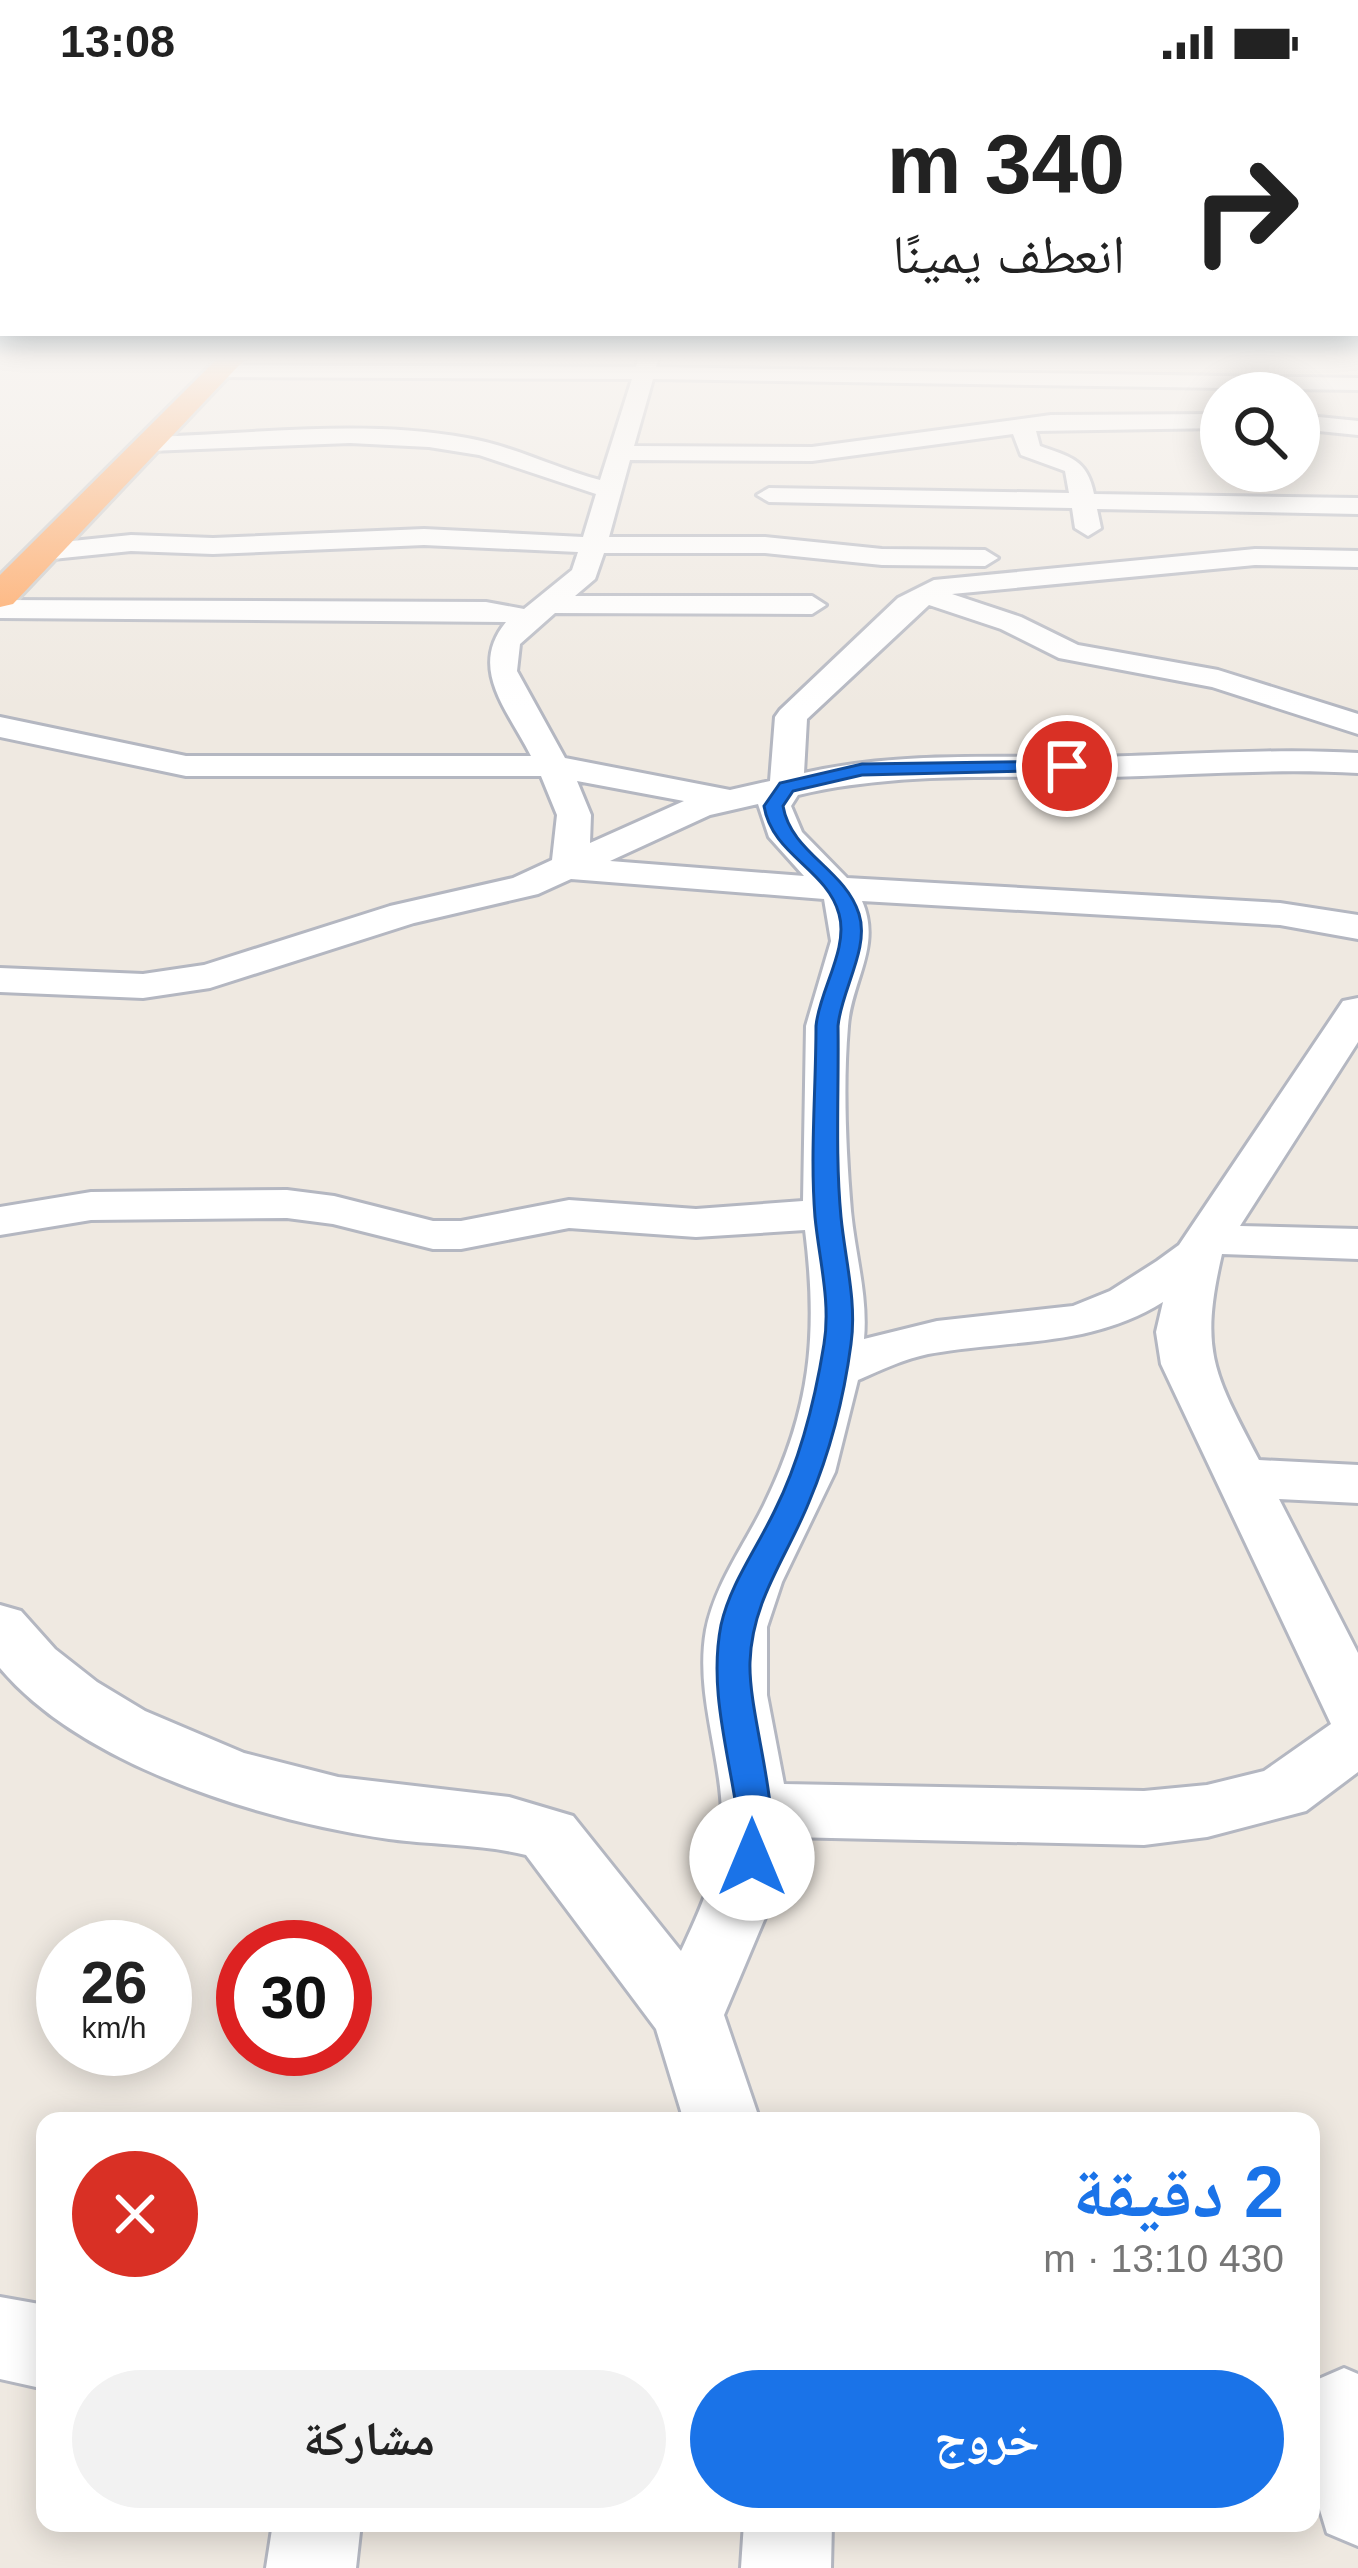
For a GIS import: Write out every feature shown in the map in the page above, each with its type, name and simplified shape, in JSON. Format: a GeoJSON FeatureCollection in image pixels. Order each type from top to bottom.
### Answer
{"type":"FeatureCollection","features":[{"type":"Feature","properties":{"kind":"highway"},"geometry":{"type":"LineString","coordinates":[[0,596],[119,476]]}},
{"type":"Feature","properties":{"kind":"street"},"geometry":{"type":"LineString","coordinates":[[551,476],[610,490]]}},
{"type":"Feature","properties":{"kind":"street"},"geometry":{"type":"LineString","coordinates":[[570,868],[574,815],[502,671],[505,642],[585,573],[615,476]]}},
{"type":"Feature","properties":{"kind":"street"},"geometry":{"type":"LineString","coordinates":[[765,544],[771,476]]}},
{"type":"Feature","properties":{"kind":"street"},"geometry":{"type":"LineString","coordinates":[[1041,551],[1076,541],[1090,525],[1076,476]]}},
{"type":"Feature","properties":{"kind":"street"},"geometry":{"type":"LineString","coordinates":[[769,495],[1084,501],[1219,491],[1358,506]]}},
{"type":"Feature","properties":{"kind":"street"},"geometry":{"type":"LineString","coordinates":[[0,550],[378,537],[590,545],[765,544],[937,559],[1041,551],[1178,562]]}},
{"type":"Feature","properties":{"kind":"street"},"geometry":{"type":"LineString","coordinates":[[813,694],[809,630],[844,554]]}},
{"type":"Feature","properties":{"kind":"street"},"geometry":{"type":"LineString","coordinates":[[688,2014],[752,1858],[755,1810],[742,1759],[733,1665],[738,1624],[813,1454],[840,1311],[827,1214],[827,1026],[829,1002],[849,947],[850,916],[836,889],[777,826],[774,806],[786,787],[791,717],[925,594],[965,581],[1178,562],[1351,556]]}},
{"type":"Feature","properties":{"kind":"street"},"geometry":{"type":"LineString","coordinates":[[925,594],[1011,623],[1070,652],[1239,684],[1358,724]]}},
{"type":"Feature","properties":{"kind":"street"},"geometry":{"type":"LineString","coordinates":[[0,609],[486,610],[809,630]]}},
{"type":"Feature","properties":{"kind":"street"},"geometry":{"type":"LineString","coordinates":[[0,727],[186,766],[552,766],[729,800]]}},
{"type":"Feature","properties":{"kind":"street"},"geometry":{"type":"LineString","coordinates":[[0,980],[178,983],[443,902],[525,886],[666,820],[729,800],[896,767],[1150,766],[1271,758],[1358,764]]}},
{"type":"Feature","properties":{"kind":"street"},"geometry":{"type":"LineString","coordinates":[[570,868],[836,889],[1280,914],[1358,927]]}},
{"type":"Feature","properties":{"kind":"street"},"geometry":{"type":"LineString","coordinates":[[1358,1010],[1202,1247],[1182,1332],[1187,1364],[1358,1715]]}},
{"type":"Feature","properties":{"kind":"street"},"geometry":{"type":"LineString","coordinates":[[1313,1074],[1358,1069]]}},
{"type":"Feature","properties":{"kind":"street"},"geometry":{"type":"LineString","coordinates":[[0,1221],[92,1206],[287,1204],[334,1210],[433,1235],[461,1235],[569,1214],[696,1222],[827,1214]]}},
{"type":"Feature","properties":{"kind":"street"},"geometry":{"type":"LineString","coordinates":[[832,1372],[886,1348],[934,1337],[1050,1327],[1098,1315],[1132,1300],[1202,1247],[1358,1244]]}},
{"type":"Feature","properties":{"kind":"street"},"geometry":{"type":"LineString","coordinates":[[1240,1478],[1358,1484]]}},
{"type":"Feature","properties":{"kind":"street"},"geometry":{"type":"LineString","coordinates":[[2,1635],[81,1706],[163,1748],[328,1804],[516,1822],[549,1835],[688,2014],[719,2112]]}},
{"type":"Feature","properties":{"kind":"street"},"geometry":{"type":"LineString","coordinates":[[755,1810],[1144,1818],[1207,1811],[1283,1792],[1358,1738]]}},
{"type":"Feature","properties":{"kind":"street"},"geometry":{"type":"LineString","coordinates":[[0,2338],[36,2345]]}},
{"type":"Feature","properties":{"kind":"street"},"geometry":{"type":"LineString","coordinates":[[1338,2410],[1358,2502]]}},
{"type":"Feature","properties":{"kind":"street"},"geometry":{"type":"LineString","coordinates":[[311,2568],[316,2532]]}},
{"type":"Feature","properties":{"kind":"street"},"geometry":{"type":"LineString","coordinates":[[786,2568],[788,2532]]}},
{"type":"Feature","properties":{"kind":"route"},"geometry":{"type":"LineString","coordinates":[[752,1858],[755,1810],[742,1759],[733,1665],[738,1624],[753,1581],[792,1508],[813,1454],[838,1343],[840,1311],[827,1214],[827,1026],[829,1002],[849,947],[850,916],[836,889],[777,826],[774,806],[786,787],[862,770],[1067,766]]}}]}
